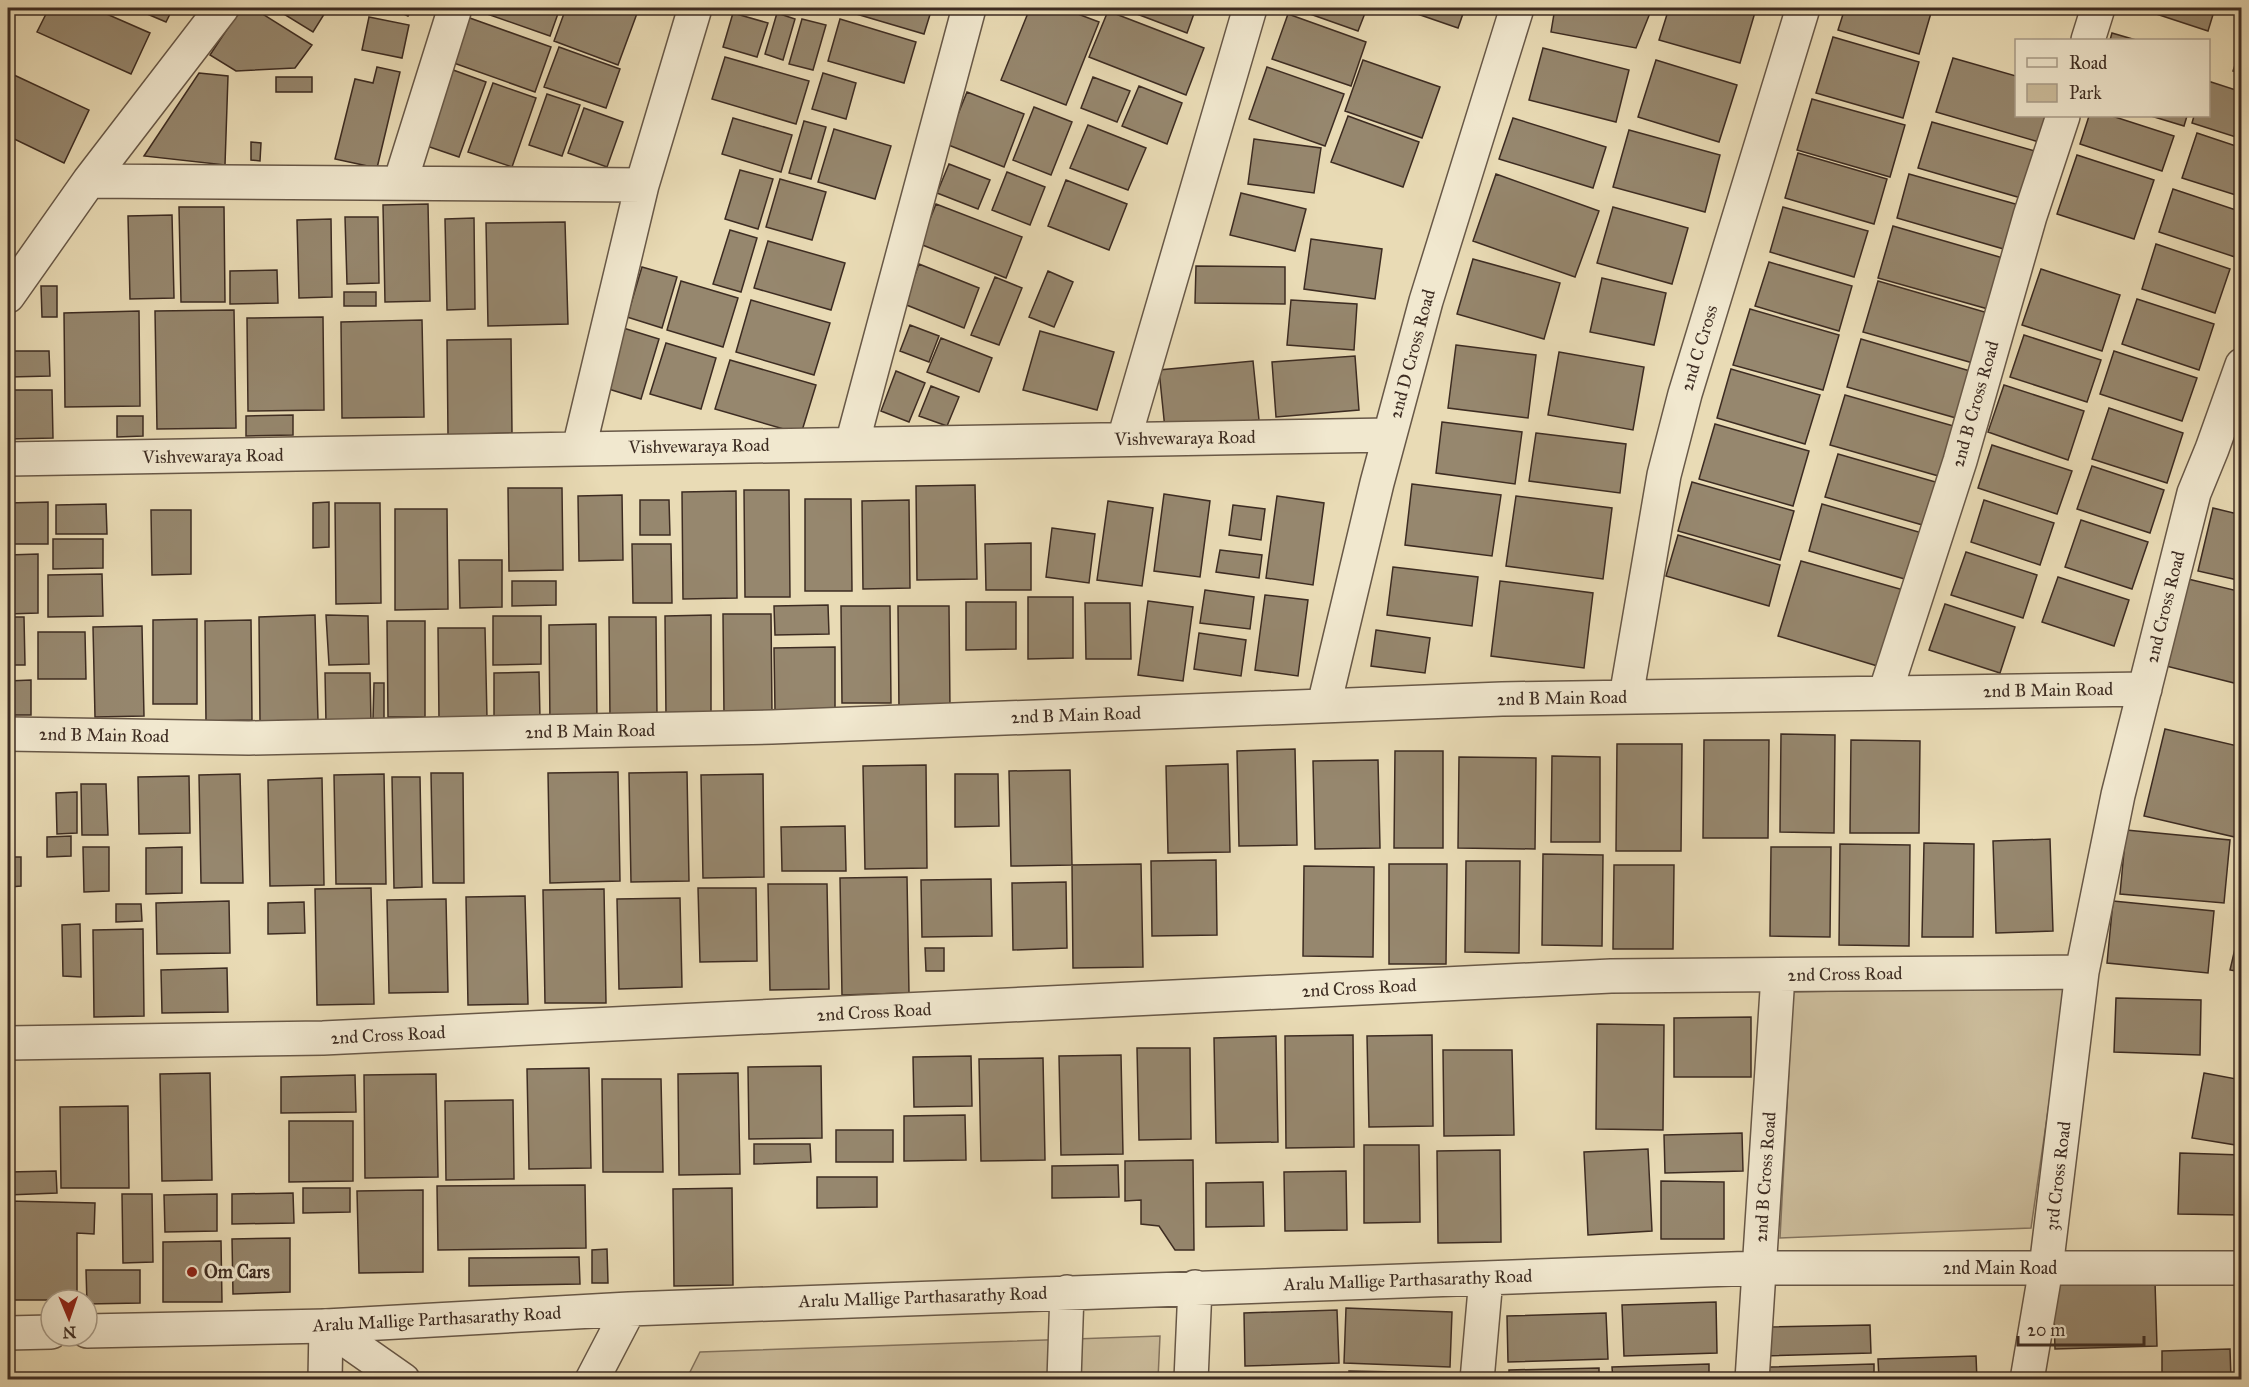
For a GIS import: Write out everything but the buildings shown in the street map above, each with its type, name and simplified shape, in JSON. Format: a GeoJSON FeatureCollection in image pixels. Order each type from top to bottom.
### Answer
{"type":"FeatureCollection","features":[{"type":"Feature","properties":{"kind":"street"},"geometry":{"type":"LineString","coordinates":[[8,296],[89,181],[222,8]]}},
{"type":"Feature","properties":{"kind":"street"},"geometry":{"type":"LineString","coordinates":[[400,183],[455,8]]}},
{"type":"Feature","properties":{"kind":"street"},"geometry":{"type":"LineString","coordinates":[[579,448],[642,185],[695,8]]}},
{"type":"Feature","properties":{"kind":"street"},"geometry":{"type":"LineString","coordinates":[[852,444],[969,8]]}},
{"type":"Feature","properties":{"kind":"street"},"geometry":{"type":"LineString","coordinates":[[1124,439],[1250,8]]}},
{"type":"Feature","properties":{"kind":"street","name":"2nd D Cross Road"},"geometry":{"type":"LineString","coordinates":[[1324,705],[1390,435],[1426,301],[1517,8]]}},
{"type":"Feature","properties":{"kind":"street","name":"2nd C Cross"},"geometry":{"type":"LineString","coordinates":[[1626,697],[1664,475],[1685,394],[1803,8]]}},
{"type":"Feature","properties":{"kind":"street"},"geometry":{"type":"LineString","coordinates":[[2088,39],[2098,8]]}},
{"type":"Feature","properties":{"kind":"street","name":"2nd B Cross Road"},"geometry":{"type":"LineString","coordinates":[[1885,693],[1959,460],[2030,216],[2063,117]]}},
{"type":"Feature","properties":{"kind":"street"},"geometry":{"type":"LineString","coordinates":[[89,181],[642,185]]}},
{"type":"Feature","properties":{"kind":"street","name":"2nd Cross Road"},"geometry":{"type":"LineString","coordinates":[[8,1043],[322,1038],[1611,976],[2082,972],[2118,795],[2194,493],[2212,449],[2241,364]]}},
{"type":"Feature","properties":{"kind":"street","name":"Vishvewaraya Road"},"geometry":{"type":"LineString","coordinates":[[8,459],[1390,435]]}},
{"type":"Feature","properties":{"kind":"street","name":"2nd B Main Road"},"geometry":{"type":"LineString","coordinates":[[8,734],[249,738],[760,728],[1324,705],[1626,697],[2145,689]]}},
{"type":"Feature","properties":{"kind":"street","name":"3rd Cross Road"},"geometry":{"type":"LineString","coordinates":[[2027,1380],[2046,1268],[2082,972]]}},
{"type":"Feature","properties":{"kind":"street","name":"2nd B Cross Road"},"geometry":{"type":"LineString","coordinates":[[1752,1380],[1778,975]]}},
{"type":"Feature","properties":{"kind":"street","name":"2nd Main Road"},"geometry":{"type":"LineString","coordinates":[[1759,1268],[2241,1268]]}},
{"type":"Feature","properties":{"kind":"street","name":"Aralu Mallige Parthasarathy Road"},"geometry":{"type":"LineString","coordinates":[[99,1332],[326,1326],[629,1309],[1759,1268]]}},
{"type":"Feature","properties":{"kind":"street"},"geometry":{"type":"LineString","coordinates":[[1477,1380],[1486,1278]]}},
{"type":"Feature","properties":{"kind":"street"},"geometry":{"type":"LineString","coordinates":[[1191,1380],[1195,1287]]}},
{"type":"Feature","properties":{"kind":"street"},"geometry":{"type":"LineString","coordinates":[[1064,1380],[1067,1292]]}},
{"type":"Feature","properties":{"kind":"street"},"geometry":{"type":"LineString","coordinates":[[592,1380],[629,1309]]}},
{"type":"Feature","properties":{"kind":"street"},"geometry":{"type":"LineString","coordinates":[[325,1380],[326,1326]]}},
{"type":"Feature","properties":{"kind":"street"},"geometry":{"type":"LineString","coordinates":[[326,1326],[403,1380]]}},
{"type":"Feature","properties":{"kind":"street"},"geometry":{"type":"LineString","coordinates":[[8,1333],[39,1332]]}},
{"type":"Feature","properties":{"kind":"green space"},"geometry":{"type":"Polygon","coordinates":[[[2066,986],[2031,1228],[1780,1238],[1793,992],[2066,986]]]}},
{"type":"Feature","properties":{"kind":"green space"},"geometry":{"type":"Polygon","coordinates":[[[1160,1336],[1158,1379],[686,1380],[700,1352],[1160,1336]]]}},
{"type":"Feature","properties":{"kind":"place","name":"Om Cars"},"geometry":{"type":"Point","coordinates":[192,1272]}}]}
